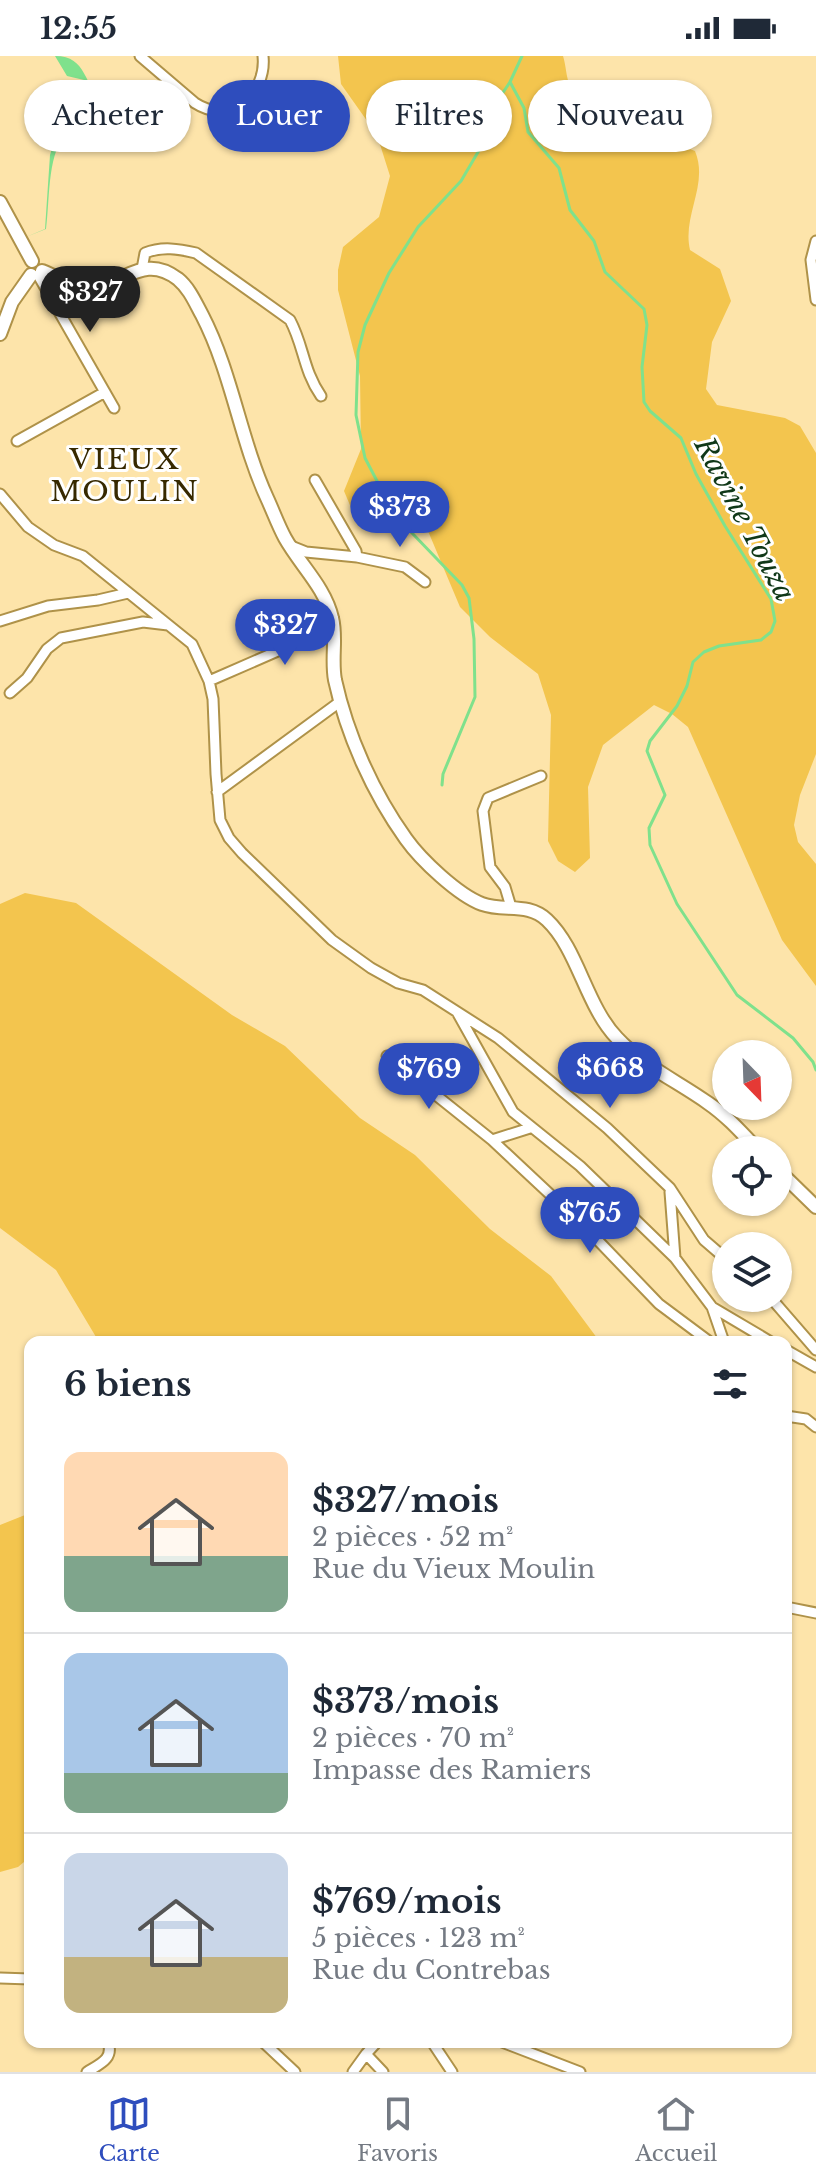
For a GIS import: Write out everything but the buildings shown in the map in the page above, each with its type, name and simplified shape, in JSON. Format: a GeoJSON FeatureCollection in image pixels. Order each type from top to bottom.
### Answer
{"type":"FeatureCollection","features":[{"type":"Feature","properties":{"kind":"street"},"geometry":{"type":"LineString","coordinates":[[140,56],[195,103],[220,111],[238,105],[257,90],[262,78],[263,56]]}},
{"type":"Feature","properties":{"kind":"street"},"geometry":{"type":"LineString","coordinates":[[0,202],[32,261],[39,262],[37,274],[12,302],[0,334]]}},
{"type":"Feature","properties":{"kind":"street"},"geometry":{"type":"LineString","coordinates":[[816,241],[811,260],[816,300]]}},
{"type":"Feature","properties":{"kind":"street"},"geometry":{"type":"LineString","coordinates":[[142,269],[145,253],[153,250],[178,248],[196,253],[290,320],[297,332],[304,364],[321,396]]}},
{"type":"Feature","properties":{"kind":"street"},"geometry":{"type":"LineString","coordinates":[[37,274],[84,286],[99,286],[142,269],[162,271],[177,279],[191,294],[225,366],[264,492],[291,546],[329,606],[333,620],[332,663],[351,735],[376,788],[407,840],[445,879],[471,898],[490,906],[527,908],[539,914],[562,938],[605,1023],[617,1038],[660,1074],[724,1115],[744,1136]]}},
{"type":"Feature","properties":{"kind":"street"},"geometry":{"type":"LineString","coordinates":[[37,274],[114,408]]}},
{"type":"Feature","properties":{"kind":"street"},"geometry":{"type":"LineString","coordinates":[[17,441],[105,392]]}},
{"type":"Feature","properties":{"kind":"street"},"geometry":{"type":"LineString","coordinates":[[315,480],[357,557]]}},
{"type":"Feature","properties":{"kind":"street"},"geometry":{"type":"LineString","coordinates":[[0,494],[28,527],[54,545],[83,556],[192,644],[209,681],[213,699],[220,820],[229,838],[332,940],[371,968],[398,983],[423,990],[498,1038],[607,1128],[670,1188],[704,1240],[712,1247]]}},
{"type":"Feature","properties":{"kind":"street"},"geometry":{"type":"LineString","coordinates":[[291,546],[306,552],[357,557],[405,567],[425,582]]}},
{"type":"Feature","properties":{"kind":"street"},"geometry":{"type":"LineString","coordinates":[[0,621],[48,606],[128,593]]}},
{"type":"Feature","properties":{"kind":"street"},"geometry":{"type":"LineString","coordinates":[[209,681],[303,640],[309,634],[306,619],[309,615],[329,606]]}},
{"type":"Feature","properties":{"kind":"street"},"geometry":{"type":"LineString","coordinates":[[10,693],[27,678],[51,644],[65,636],[143,622],[171,625]]}},
{"type":"Feature","properties":{"kind":"street"},"geometry":{"type":"LineString","coordinates":[[217,792],[341,701]]}},
{"type":"Feature","properties":{"kind":"street"},"geometry":{"type":"LineString","coordinates":[[511,907],[505,887],[490,867],[483,811],[488,798],[541,776]]}},
{"type":"Feature","properties":{"kind":"street"},"geometry":{"type":"LineString","coordinates":[[455,1009],[513,1112],[580,1166],[675,1258],[712,1307]]}},
{"type":"Feature","properties":{"kind":"street"},"geometry":{"type":"LineString","coordinates":[[387,1056],[492,1140],[586,1228],[659,1304],[702,1336]]}},
{"type":"Feature","properties":{"kind":"street"},"geometry":{"type":"LineString","coordinates":[[492,1140],[530,1128]]}},
{"type":"Feature","properties":{"kind":"street"},"geometry":{"type":"LineString","coordinates":[[792,1184],[816,1207]]}},
{"type":"Feature","properties":{"kind":"street"},"geometry":{"type":"LineString","coordinates":[[670,1188],[675,1258]]}},
{"type":"Feature","properties":{"kind":"street"},"geometry":{"type":"LineString","coordinates":[[714,1312],[722,1336]]}},
{"type":"Feature","properties":{"kind":"street"},"geometry":{"type":"LineString","coordinates":[[720,1312],[761,1336]]}},
{"type":"Feature","properties":{"kind":"street"},"geometry":{"type":"LineString","coordinates":[[783,1312],[816,1350]]}},
{"type":"Feature","properties":{"kind":"street"},"geometry":{"type":"LineString","coordinates":[[792,1353],[816,1367]]}},
{"type":"Feature","properties":{"kind":"street"},"geometry":{"type":"LineString","coordinates":[[792,1417],[806,1419],[816,1427]]}},
{"type":"Feature","properties":{"kind":"street"},"geometry":{"type":"LineString","coordinates":[[792,1609],[816,1613]]}},
{"type":"Feature","properties":{"kind":"street"},"geometry":{"type":"LineString","coordinates":[[0,1978],[24,1979]]}},
{"type":"Feature","properties":{"kind":"street"},"geometry":{"type":"LineString","coordinates":[[87,2072],[108,2058],[110,2048]]}},
{"type":"Feature","properties":{"kind":"street"},"geometry":{"type":"LineString","coordinates":[[269,2048],[295,2072]]}},
{"type":"Feature","properties":{"kind":"street"},"geometry":{"type":"LineString","coordinates":[[353,2072],[372,2048]]}},
{"type":"Feature","properties":{"kind":"street"},"geometry":{"type":"LineString","coordinates":[[436,2048],[452,2072]]}},
{"type":"Feature","properties":{"kind":"street"},"geometry":{"type":"LineString","coordinates":[[526,2048],[580,2072]]}},
{"type":"Feature","properties":{"kind":"street"},"geometry":{"type":"LineString","coordinates":[[366,2054],[383,2072]]}},
{"type":"Feature","properties":{"kind":"shaded area"},"geometry":{"type":"Polygon","coordinates":[[[55,56],[74,61],[87,80],[67,76],[55,56]]]}},
{"type":"Feature","properties":{"kind":"shaded area"},"geometry":{"type":"Polygon","coordinates":[[[338,56],[563,56],[568,80],[528,80],[528,152],[695,152],[699,176],[689,225],[690,250],[720,269],[731,301],[712,342],[706,389],[717,405],[785,418],[800,426],[816,453],[816,754],[800,795],[794,825],[798,842],[816,864],[816,986],[782,940],[688,727],[654,705],[603,745],[588,787],[590,858],[575,872],[558,861],[548,841],[551,715],[538,674],[490,637],[460,607],[428,531],[413,519],[373,518],[352,510],[344,491],[361,449],[360,376],[338,290],[343,247],[379,217],[390,176],[382,152],[512,152],[512,80],[366,80],[366,119],[350,97],[350,80],[341,80],[338,56]]]}},
{"type":"Feature","properties":{"kind":"shaded area"},"geometry":{"type":"Polygon","coordinates":[[[56,152],[46,229],[26,237],[45,229],[50,155],[56,152]]]}},
{"type":"Feature","properties":{"kind":"shaded area"},"geometry":{"type":"Polygon","coordinates":[[[25,893],[76,903],[232,1015],[285,1046],[360,1118],[415,1155],[490,1229],[551,1276],[596,1336],[95,1336],[56,1270],[0,1228],[0,904],[25,893]]]}},
{"type":"Feature","properties":{"kind":"shaded area"},"geometry":{"type":"Polygon","coordinates":[[[24,1515],[24,1862],[0,1872],[0,1525],[24,1515]]]}},
{"type":"Feature","properties":{"kind":"waterway"},"geometry":{"type":"LineString","coordinates":[[442,785],[443,774],[475,697],[474,639],[469,598],[462,585],[389,504],[365,458],[356,415],[358,352],[365,325],[389,273],[418,227],[461,181],[501,113],[502,94],[522,56]]}},
{"type":"Feature","properties":{"kind":"waterway","name":"Ravine Touza"},"geometry":{"type":"LineString","coordinates":[[512,86],[524,108],[528,132],[559,168],[570,210],[594,241],[605,272],[644,309],[647,325],[642,367],[644,402],[681,438],[696,474],[725,526],[771,599],[775,621],[771,632],[761,640],[719,646],[704,652],[693,662],[687,686],[677,706],[650,741],[647,751],[665,795],[649,828],[650,845],[677,904],[737,995],[793,1038],[816,1070]]}},
{"type":"Feature","properties":{"kind":"district","name":"VIEUX MOULIN"},"geometry":{"type":"Point","coordinates":[125,475]}}]}
